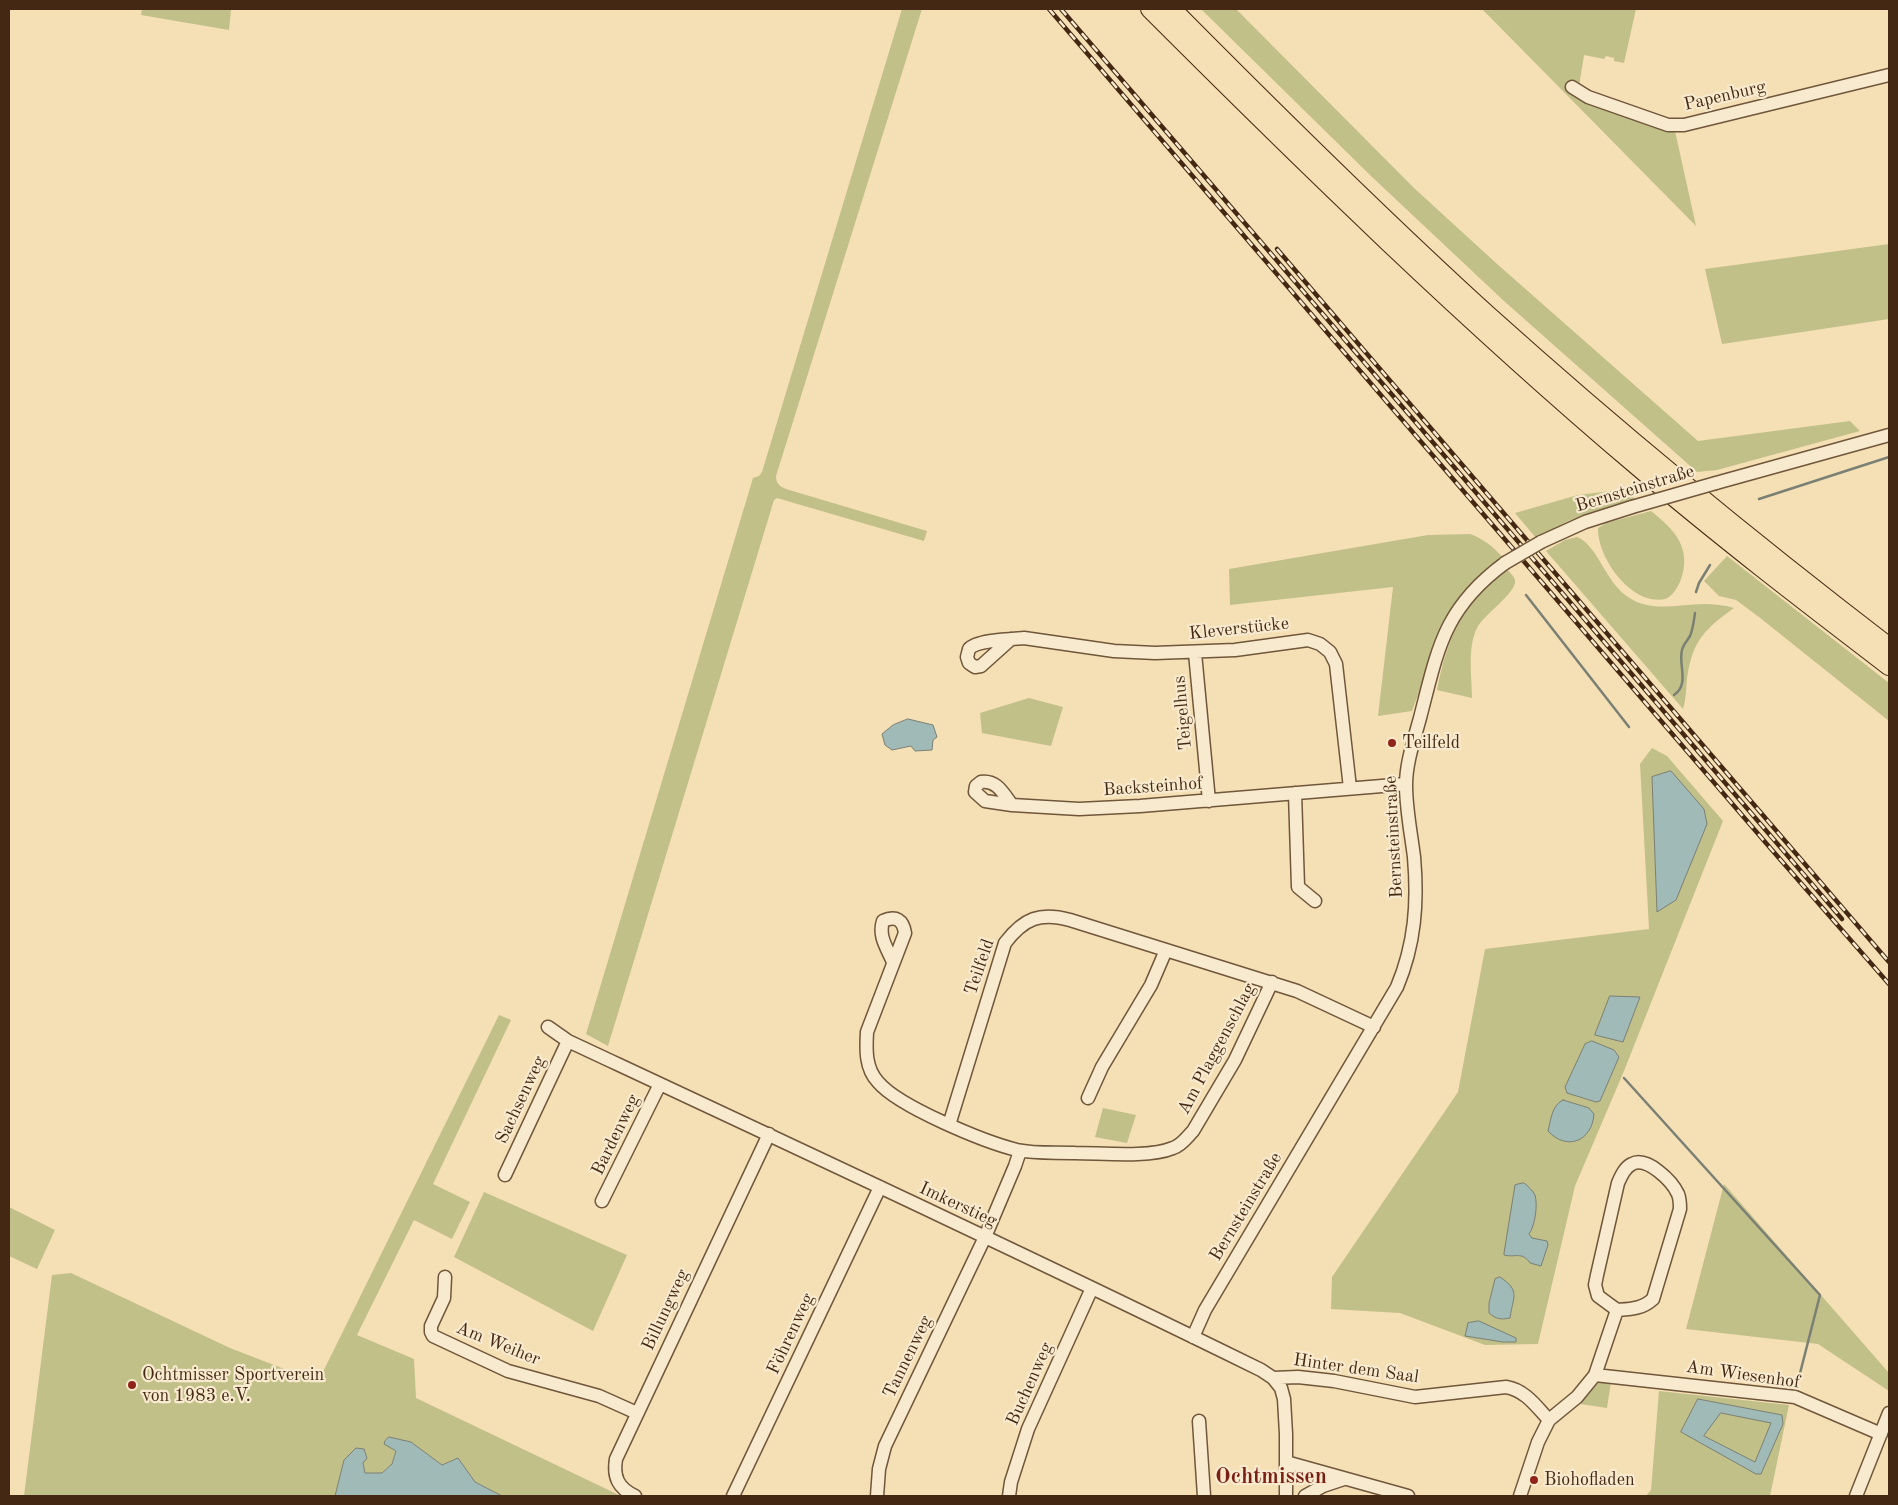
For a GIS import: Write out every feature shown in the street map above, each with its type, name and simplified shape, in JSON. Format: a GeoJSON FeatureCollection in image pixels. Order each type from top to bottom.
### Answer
{"type":"FeatureCollection","features":[{"type":"Feature","properties":{"kind":"highway"},"geometry":{"type":"LineString","coordinates":[[1150,9],[1354,210],[1478,326],[1586,422],[1685,506],[1889,666]]}},
{"type":"Feature","properties":{"kind":"highway"},"geometry":{"type":"LineString","coordinates":[[1172,9],[1342,177],[1497,323],[1703,500],[1815,591],[1889,647]]}},
{"type":"Feature","properties":{"kind":"street","name":"Papenburg"},"geometry":{"type":"LineString","coordinates":[[1572,87],[1588,97],[1668,125],[1684,125],[1889,75]]}},
{"type":"Feature","properties":{"kind":"street","name":"Bernsteinstraße"},"geometry":{"type":"LineString","coordinates":[[1193,1337],[1205,1310],[1374,1027],[1397,987],[1407,965],[1412,947],[1416,890],[1406,784],[1408,764],[1435,662],[1446,629],[1467,597],[1485,578],[1506,563],[1541,542],[1585,522],[1889,435]]}},
{"type":"Feature","properties":{"kind":"street","name":"Kleverstücke"},"geometry":{"type":"LineString","coordinates":[[1011,639],[1039,639],[1114,651],[1195,653],[1235,650],[1308,640],[1320,644],[1330,652],[1336,664],[1350,788]]}},
{"type":"Feature","properties":{"kind":"street","name":"Teigelhus"},"geometry":{"type":"LineString","coordinates":[[1195,653],[1209,800]]}},
{"type":"Feature","properties":{"kind":"street","name":"Backsteinhof"},"geometry":{"type":"LineString","coordinates":[[1012,804],[1079,808],[1209,800],[1406,784]]}},
{"type":"Feature","properties":{"kind":"street"},"geometry":{"type":"LineString","coordinates":[[1296,793],[1298,887],[1315,901]]}},
{"type":"Feature","properties":{"kind":"street","name":"Teilfeld"},"geometry":{"type":"LineString","coordinates":[[949,1125],[1005,943],[1024,923],[1038,917],[1054,916],[1272,982],[1319,1000],[1374,1027]]}},
{"type":"Feature","properties":{"kind":"street"},"geometry":{"type":"LineString","coordinates":[[1088,1098],[1102,1067],[1151,985],[1166,950]]}},
{"type":"Feature","properties":{"kind":"street","name":"Am Plaggenschlag"},"geometry":{"type":"LineString","coordinates":[[893,962],[867,1032],[868,1065],[876,1081],[888,1092],[949,1125],[1020,1151],[1134,1154],[1162,1152],[1175,1148],[1193,1131],[1234,1060],[1272,982]]}},
{"type":"Feature","properties":{"kind":"street","name":"Imkerstieg"},"geometry":{"type":"LineString","coordinates":[[548,1027],[568,1041],[769,1134],[1092,1288],[1273,1378]]}},
{"type":"Feature","properties":{"kind":"street","name":"Sachsenweg"},"geometry":{"type":"LineString","coordinates":[[505,1175],[568,1041]]}},
{"type":"Feature","properties":{"kind":"street","name":"Bardenweg"},"geometry":{"type":"LineString","coordinates":[[602,1201],[660,1084]]}},
{"type":"Feature","properties":{"kind":"street","name":"Billungweg"},"geometry":{"type":"LineString","coordinates":[[635,1496],[620,1487],[615,1479],[616,1459],[769,1134]]}},
{"type":"Feature","properties":{"kind":"street"},"geometry":{"type":"LineString","coordinates":[[985,1237],[1020,1151]]}},
{"type":"Feature","properties":{"kind":"street"},"geometry":{"type":"LineString","coordinates":[[1642,1162],[1653,1165],[1677,1191],[1680,1199],[1680,1209],[1653,1299],[1647,1305],[1617,1310],[1598,1296],[1595,1285],[1618,1182],[1624,1170],[1632,1164],[1642,1162]]}},
{"type":"Feature","properties":{"kind":"street","name":"Föhrenweg"},"geometry":{"type":"LineString","coordinates":[[733,1496],[880,1187]]}},
{"type":"Feature","properties":{"kind":"street","name":"Tannenweg"},"geometry":{"type":"LineString","coordinates":[[877,1496],[879,1469],[885,1446],[985,1237]]}},
{"type":"Feature","properties":{"kind":"street","name":"Am Weiher"},"geometry":{"type":"LineString","coordinates":[[445,1277],[444,1298],[431,1326],[430,1332],[433,1336],[508,1371],[594,1394],[637,1412]]}},
{"type":"Feature","properties":{"kind":"street","name":"Buchenweg"},"geometry":{"type":"LineString","coordinates":[[1009,1496],[1011,1482],[1028,1429],[1092,1288]]}},
{"type":"Feature","properties":{"kind":"street"},"geometry":{"type":"LineString","coordinates":[[1520,1496],[1538,1442],[1549,1420],[1577,1398],[1595,1375],[1617,1310]]}},
{"type":"Feature","properties":{"kind":"street","name":"Am Wiesenhof"},"geometry":{"type":"LineString","coordinates":[[1595,1375],[1795,1397],[1881,1434]]}},
{"type":"Feature","properties":{"kind":"street","name":"Hinter dem Saal"},"geometry":{"type":"LineString","coordinates":[[1273,1378],[1298,1376],[1415,1397],[1506,1387],[1523,1393],[1549,1420]]}},
{"type":"Feature","properties":{"kind":"street"},"geometry":{"type":"LineString","coordinates":[[1273,1378],[1281,1388],[1284,1399],[1286,1496]]}},
{"type":"Feature","properties":{"kind":"street"},"geometry":{"type":"LineString","coordinates":[[1856,1496],[1889,1413]]}},
{"type":"Feature","properties":{"kind":"street"},"geometry":{"type":"LineString","coordinates":[[1199,1421],[1204,1496]]}},
{"type":"Feature","properties":{"kind":"street"},"geometry":{"type":"LineString","coordinates":[[1286,1462],[1344,1480],[1408,1496]]}},
{"type":"Feature","properties":{"kind":"street"},"geometry":{"type":"LineString","coordinates":[[1305,1496],[1323,1486],[1344,1480]]}},
{"type":"Feature","properties":{"kind":"shaded area"},"geometry":{"type":"Polygon","coordinates":[[[142,9],[231,9],[229,30],[141,15],[142,9]]]}},
{"type":"Feature","properties":{"kind":"shaded area"},"geometry":{"type":"Polygon","coordinates":[[[902,9],[922,9],[776,476],[778,484],[786,489],[927,531],[924,541],[777,498],[774,500],[608,1046],[586,1034],[753,478],[759,476],[762,472],[902,9]]]}},
{"type":"Feature","properties":{"kind":"shaded area"},"geometry":{"type":"Polygon","coordinates":[[[1201,9],[1236,9],[1414,188],[1698,441],[1850,421],[1860,431],[1717,470],[1697,472],[1504,301],[1371,176],[1201,9]]]}},
{"type":"Feature","properties":{"kind":"shaded area"},"geometry":{"type":"Polygon","coordinates":[[[1482,9],[1636,9],[1624,63],[1614,61],[1614,58],[1606,56],[1604,59],[1584,55],[1577,99],[1675,131],[1696,226],[1482,9]]]}},
{"type":"Feature","properties":{"kind":"shaded area"},"geometry":{"type":"Polygon","coordinates":[[[1889,244],[1889,319],[1722,344],[1705,269],[1889,244]]]}},
{"type":"Feature","properties":{"kind":"shaded area"},"geometry":{"type":"Polygon","coordinates":[[[1619,490],[1630,494],[1636,500],[1568,521],[1536,538],[1515,513],[1578,495],[1619,490]]]}},
{"type":"Feature","properties":{"kind":"shaded area"},"geometry":{"type":"Polygon","coordinates":[[[1651,511],[1674,533],[1683,550],[1684,560],[1680,582],[1672,594],[1665,599],[1652,599],[1640,595],[1629,587],[1618,577],[1610,565],[1599,540],[1598,528],[1606,523],[1651,511]]]}},
{"type":"Feature","properties":{"kind":"shaded area"},"geometry":{"type":"Polygon","coordinates":[[[1470,534],[1489,544],[1504,559],[1471,585],[1450,611],[1412,711],[1378,716],[1393,587],[1230,605],[1229,569],[1428,535],[1470,534]]]}},
{"type":"Feature","properties":{"kind":"shaded area"},"geometry":{"type":"Polygon","coordinates":[[[1577,537],[1591,548],[1620,590],[1637,602],[1656,606],[1708,604],[1734,608],[1715,623],[1696,645],[1689,666],[1683,709],[1546,551],[1565,540],[1577,537]]]}},
{"type":"Feature","properties":{"kind":"shaded area"},"geometry":{"type":"Polygon","coordinates":[[[1727,556],[1889,683],[1889,721],[1759,617],[1736,600],[1719,596],[1704,581],[1727,556]]]}},
{"type":"Feature","properties":{"kind":"shaded area"},"geometry":{"type":"Polygon","coordinates":[[[1508,570],[1515,580],[1511,591],[1480,623],[1474,636],[1471,653],[1472,698],[1437,690],[1446,654],[1459,622],[1479,594],[1508,570]]]}},
{"type":"Feature","properties":{"kind":"shaded area"},"geometry":{"type":"Polygon","coordinates":[[[1029,698],[1063,707],[1051,746],[982,733],[980,713],[1029,698]]]}},
{"type":"Feature","properties":{"kind":"shaded area"},"geometry":{"type":"Polygon","coordinates":[[[1652,748],[1667,756],[1723,821],[1624,1071],[1575,1186],[1538,1344],[1485,1345],[1400,1313],[1331,1309],[1332,1277],[1458,1092],[1485,949],[1649,929],[1640,764],[1652,748]]]}},
{"type":"Feature","properties":{"kind":"shaded area"},"geometry":{"type":"Polygon","coordinates":[[[499,1015],[511,1020],[433,1184],[470,1202],[452,1239],[414,1220],[357,1335],[414,1359],[416,1398],[621,1496],[502,1496],[475,1482],[458,1458],[442,1465],[411,1442],[384,1443],[396,1451],[392,1464],[382,1473],[365,1473],[363,1463],[344,1460],[335,1496],[24,1496],[52,1275],[71,1273],[230,1348],[318,1382],[499,1015]]]}},
{"type":"Feature","properties":{"kind":"shaded area"},"geometry":{"type":"Polygon","coordinates":[[[1103,1108],[1136,1115],[1127,1143],[1095,1137],[1103,1108]]]}},
{"type":"Feature","properties":{"kind":"shaded area"},"geometry":{"type":"Polygon","coordinates":[[[1724,1184],[1889,1373],[1889,1391],[1818,1344],[1686,1329],[1724,1184]]]}},
{"type":"Feature","properties":{"kind":"shaded area"},"geometry":{"type":"Polygon","coordinates":[[[484,1192],[627,1255],[593,1331],[454,1257],[484,1192]]]}},
{"type":"Feature","properties":{"kind":"shaded area"},"geometry":{"type":"Polygon","coordinates":[[[9,1207],[55,1230],[37,1269],[9,1256],[9,1207]]]}},
{"type":"Feature","properties":{"kind":"shaded area"},"geometry":{"type":"Polygon","coordinates":[[[1601,1380],[1611,1382],[1607,1408],[1580,1404],[1601,1380]]]}},
{"type":"Feature","properties":{"kind":"shaded area"},"geometry":{"type":"Polygon","coordinates":[[[1659,1391],[1789,1405],[1770,1496],[1646,1496],[1651,1490],[1659,1391]]]}},
{"type":"Feature","properties":{"kind":"water"},"geometry":{"type":"Polygon","coordinates":[[[908,719],[933,725],[937,737],[933,740],[932,750],[915,751],[911,746],[892,750],[885,745],[882,734],[893,725],[908,719]]]}},
{"type":"Feature","properties":{"kind":"water"},"geometry":{"type":"Polygon","coordinates":[[[1671,771],[1704,809],[1707,824],[1676,900],[1657,912],[1652,777],[1671,771]]]}},
{"type":"Feature","properties":{"kind":"water"},"geometry":{"type":"Polygon","coordinates":[[[1610,996],[1640,997],[1623,1042],[1595,1035],[1610,996]]]}},
{"type":"Feature","properties":{"kind":"water"},"geometry":{"type":"Polygon","coordinates":[[[1592,1041],[1614,1050],[1619,1057],[1600,1101],[1596,1102],[1567,1093],[1565,1087],[1585,1044],[1592,1041]]]}},
{"type":"Feature","properties":{"kind":"water"},"geometry":{"type":"Polygon","coordinates":[[[1563,1100],[1589,1108],[1594,1114],[1592,1124],[1583,1137],[1570,1142],[1562,1141],[1548,1131],[1554,1109],[1563,1100]]]}},
{"type":"Feature","properties":{"kind":"water"},"geometry":{"type":"Polygon","coordinates":[[[1524,1183],[1533,1192],[1536,1199],[1534,1221],[1529,1234],[1532,1238],[1547,1241],[1548,1245],[1541,1266],[1530,1263],[1521,1256],[1504,1255],[1515,1185],[1524,1183]]]}},
{"type":"Feature","properties":{"kind":"water"},"geometry":{"type":"Polygon","coordinates":[[[1500,1277],[1511,1286],[1514,1294],[1510,1318],[1494,1317],[1489,1313],[1489,1303],[1495,1279],[1500,1277]]]}},
{"type":"Feature","properties":{"kind":"water"},"geometry":{"type":"Polygon","coordinates":[[[1479,1321],[1516,1338],[1516,1342],[1503,1342],[1465,1336],[1468,1323],[1479,1321]]]}},
{"type":"Feature","properties":{"kind":"water"},"geometry":{"type":"Polygon","coordinates":[[[1698,1399],[1782,1415],[1783,1424],[1761,1474],[1756,1474],[1681,1432],[1698,1399]],[[1721,1413],[1704,1436],[1755,1462],[1771,1423],[1721,1413]]]}},
{"type":"Feature","properties":{"kind":"water"},"geometry":{"type":"Polygon","coordinates":[[[389,1437],[411,1442],[442,1465],[458,1458],[475,1482],[502,1496],[335,1496],[344,1460],[356,1448],[364,1449],[367,1458],[363,1463],[365,1473],[382,1473],[392,1464],[396,1451],[384,1444],[389,1437]]]}},
{"type":"Feature","properties":{"kind":"waterway"},"geometry":{"type":"LineString","coordinates":[[1759,499],[1889,457]]}},
{"type":"Feature","properties":{"kind":"waterway"},"geometry":{"type":"LineString","coordinates":[[1696,592],[1710,565]]}},
{"type":"Feature","properties":{"kind":"waterway"},"geometry":{"type":"LineString","coordinates":[[1526,595],[1629,727]]}},
{"type":"Feature","properties":{"kind":"waterway"},"geometry":{"type":"LineString","coordinates":[[1674,695],[1679,691],[1683,680],[1682,650],[1690,636],[1695,613]]}},
{"type":"Feature","properties":{"kind":"waterway"},"geometry":{"type":"LineString","coordinates":[[1624,1078],[1820,1295],[1797,1385]]}},
{"type":"Feature","properties":{"kind":"railway"},"geometry":{"type":"LineString","coordinates":[[1049,9],[1889,984]]}},
{"type":"Feature","properties":{"kind":"railway"},"geometry":{"type":"LineString","coordinates":[[1061,9],[1842,919]]}},
{"type":"Feature","properties":{"kind":"railway"},"geometry":{"type":"LineString","coordinates":[[1277,249],[1889,962]]}},
{"type":"Feature","properties":{"kind":"place","name":"Teilfeld"},"geometry":{"type":"Point","coordinates":[1392,743]}},
{"type":"Feature","properties":{"kind":"place","name":"Ochtmisser Sportverein von 1983 e.V."},"geometry":{"type":"Point","coordinates":[132,1385]}},
{"type":"Feature","properties":{"kind":"place","name":"Biohofladen"},"geometry":{"type":"Point","coordinates":[1534,1480]}},
{"type":"Feature","properties":{"kind":"district","name":"Ochtmissen"},"geometry":{"type":"Point","coordinates":[1271,1477]}}]}
